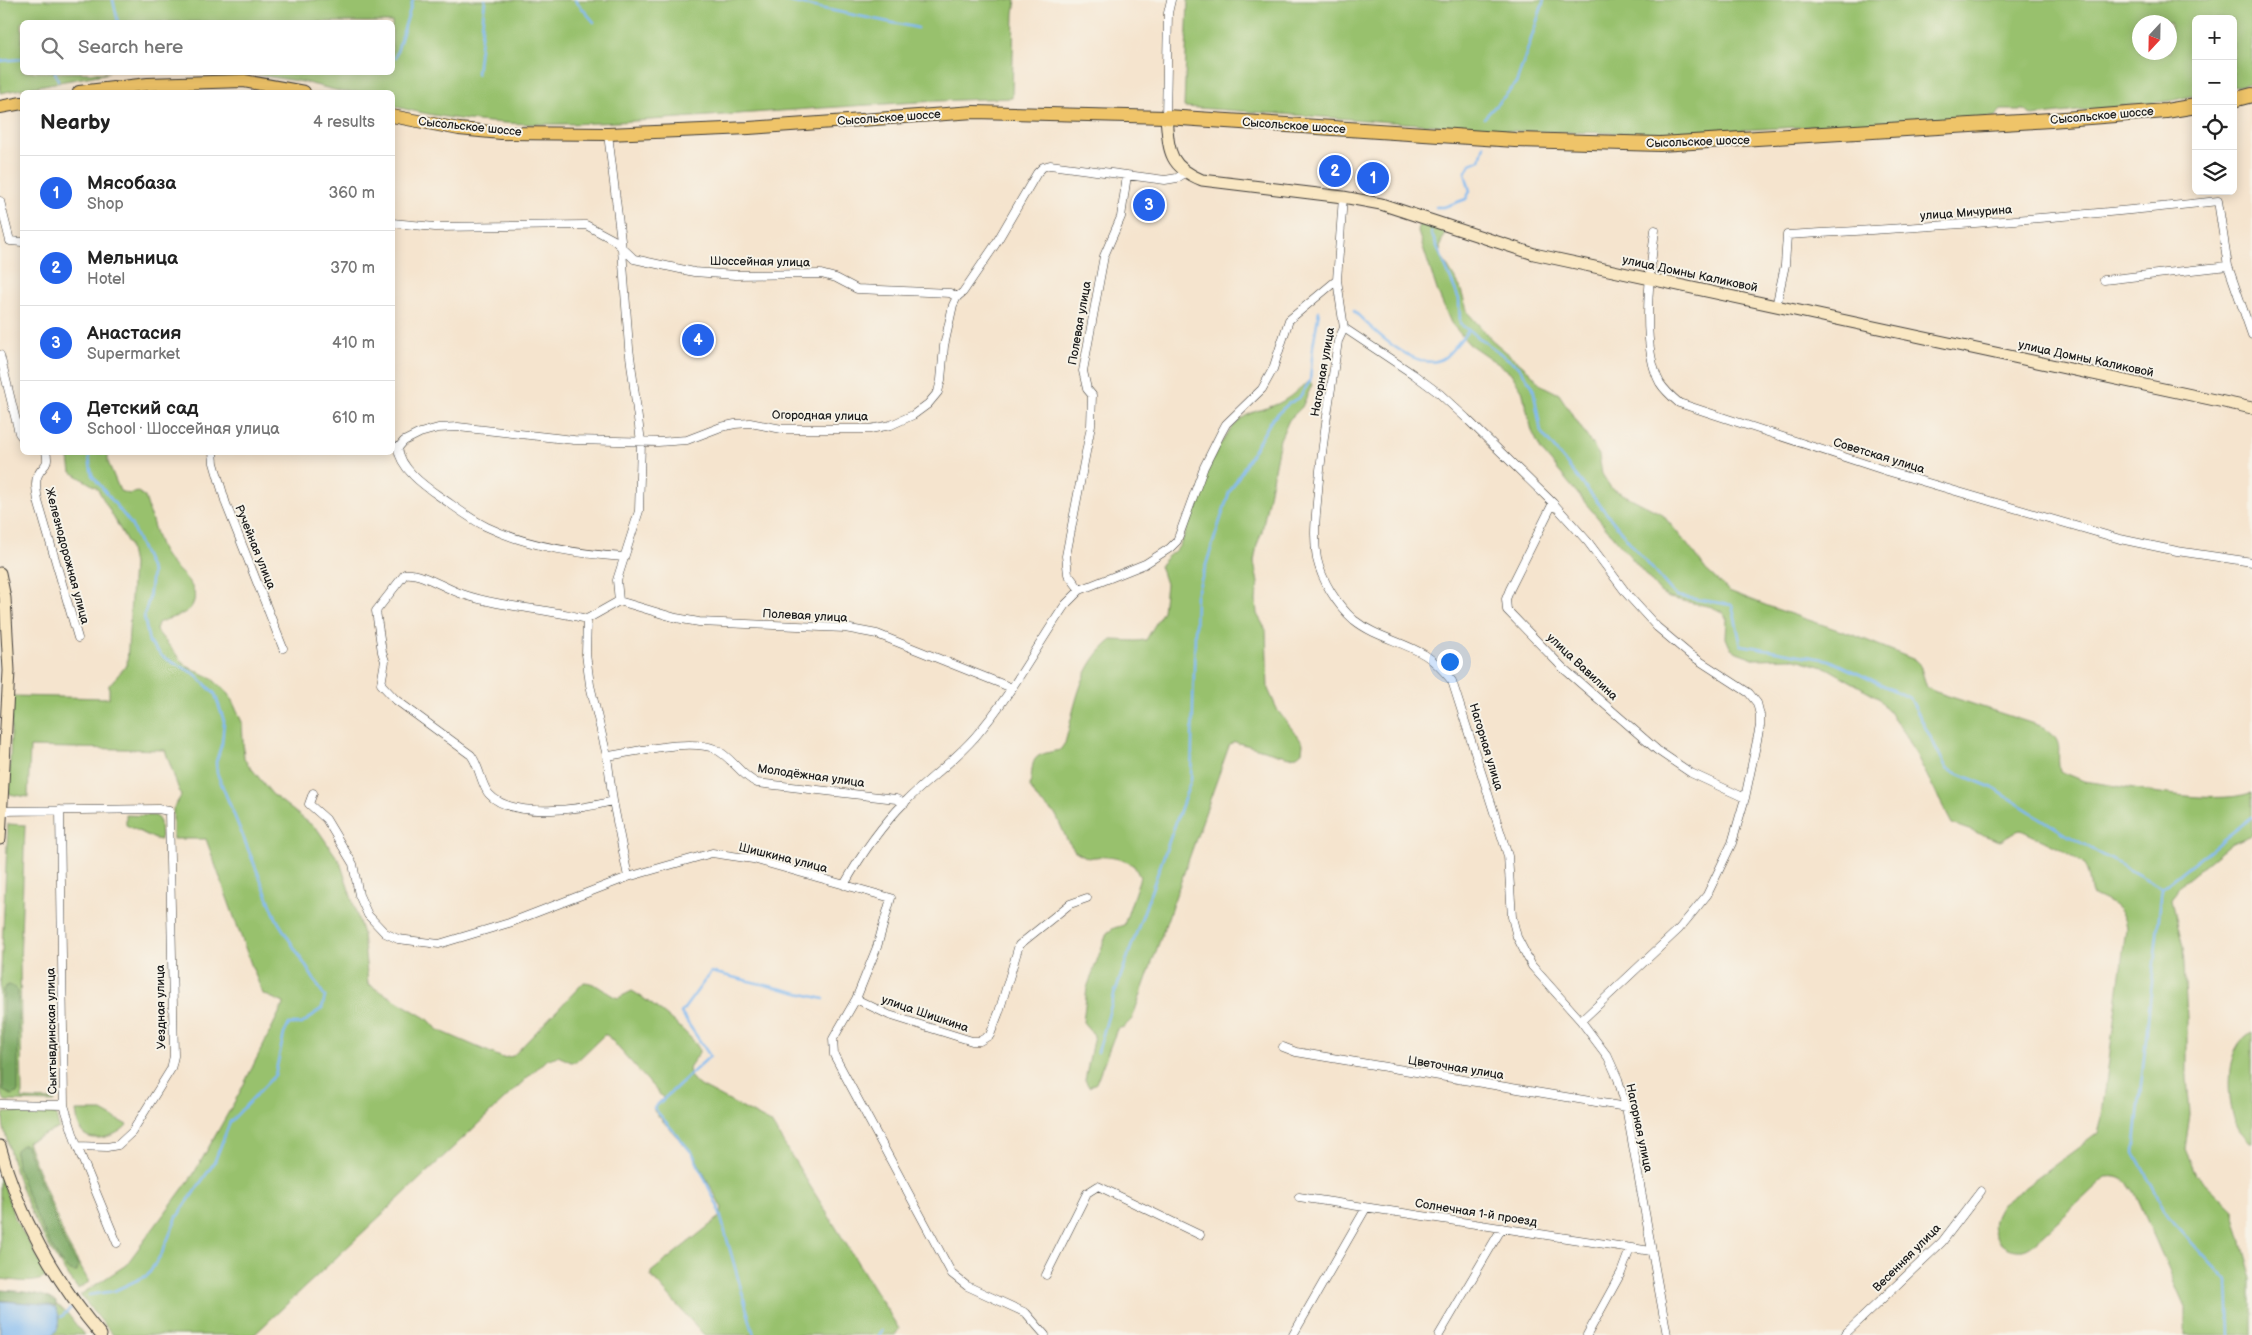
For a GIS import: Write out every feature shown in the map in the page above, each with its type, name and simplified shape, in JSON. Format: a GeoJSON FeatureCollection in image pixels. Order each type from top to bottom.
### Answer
{"type":"FeatureCollection","features":[{"type":"Feature","properties":{"kind":"highway"},"geometry":{"type":"LineString","coordinates":[[2237,99],[2252,95]]}},
{"type":"Feature","properties":{"kind":"highway","name":"Сысольское шоссе"},"geometry":{"type":"LineString","coordinates":[[1166,117],[1515,140],[1660,144],[2051,120],[2166,111],[2192,107]]}},
{"type":"Feature","properties":{"kind":"main road"},"geometry":{"type":"LineString","coordinates":[[114,90],[244,82],[292,90]]}},
{"type":"Feature","properties":{"kind":"main road"},"geometry":{"type":"LineString","coordinates":[[0,108],[20,103]]}},
{"type":"Feature","properties":{"kind":"main road","name":"Сысольское шоссе"},"geometry":{"type":"LineString","coordinates":[[395,117],[440,126],[501,133],[608,134],[749,128],[974,112],[1166,117]]}},
{"type":"Feature","properties":{"kind":"main road"},"geometry":{"type":"LineString","coordinates":[[1166,117],[1168,149],[1173,161],[1185,173]]}},
{"type":"Feature","properties":{"kind":"main road","name":"улица Домны Каликовой"},"geometry":{"type":"LineString","coordinates":[[1185,173],[1202,180],[1343,197],[1381,204],[1534,254],[2252,408]]}},
{"type":"Feature","properties":{"kind":"main road"},"geometry":{"type":"LineString","coordinates":[[0,573],[5,598],[9,670],[0,840]]}},
{"type":"Feature","properties":{"kind":"main road"},"geometry":{"type":"LineString","coordinates":[[0,1146],[17,1198],[36,1238],[79,1310],[101,1335]]}},
{"type":"Feature","properties":{"kind":"street"},"geometry":{"type":"LineString","coordinates":[[1166,117],[1168,13],[1171,0]]}},
{"type":"Feature","properties":{"kind":"street"},"geometry":{"type":"LineString","coordinates":[[608,134],[622,249],[629,348],[641,442],[639,511],[617,580],[618,600],[587,619],[488,602],[437,585],[420,575],[412,573],[405,574],[376,611],[385,661],[381,684],[396,700],[471,755],[478,764],[488,793],[500,802],[525,809],[556,810],[585,808],[613,801]]}},
{"type":"Feature","properties":{"kind":"street","name":"Огородная улица"},"geometry":{"type":"LineString","coordinates":[[395,446],[420,433],[438,428],[458,426],[574,440],[641,442],[687,440],[721,426],[743,423],[782,429],[870,429],[892,425],[913,415],[928,404],[938,392],[942,380],[944,346],[953,305],[995,245],[1037,173],[1043,167],[1050,165],[1165,180],[1177,178],[1185,173]]}},
{"type":"Feature","properties":{"kind":"street","name":"Полевая улица"},"geometry":{"type":"LineString","coordinates":[[1080,590],[1068,574],[1066,556],[1091,426],[1092,395],[1088,389],[1083,371],[1104,256],[1122,217],[1126,175]]}},
{"type":"Feature","properties":{"kind":"street","name":"Нагорная улица"},"geometry":{"type":"LineString","coordinates":[[1343,197],[1337,280],[1344,328],[1338,341],[1321,454],[1314,533],[1318,561],[1326,584],[1340,606],[1354,620],[1374,633],[1424,655],[1439,665],[1452,681],[1508,856],[1512,917],[1517,937],[1532,966],[1581,1021],[1608,1057],[1618,1079],[1626,1107],[1667,1335]]}},
{"type":"Feature","properties":{"kind":"street"},"geometry":{"type":"LineString","coordinates":[[0,201],[10,240],[20,242]]}},
{"type":"Feature","properties":{"kind":"street","name":"улица Мичурина"},"geometry":{"type":"LineString","coordinates":[[1776,307],[1785,265],[1787,235],[2008,222],[2105,214],[2218,201],[2228,266]]}},
{"type":"Feature","properties":{"kind":"street","name":"Шоссейная улица"},"geometry":{"type":"LineString","coordinates":[[395,223],[435,227],[586,224],[601,231],[634,259],[694,272],[735,275],[821,274],[836,278],[857,289],[950,293],[957,297]]}},
{"type":"Feature","properties":{"kind":"street","name":"Советская улица"},"geometry":{"type":"LineString","coordinates":[[1655,230],[1649,279],[1650,336],[1653,365],[1660,384],[1679,403],[1887,471],[2120,539],[2177,551],[2252,562]]}},
{"type":"Feature","properties":{"kind":"street"},"geometry":{"type":"LineString","coordinates":[[2104,280],[2228,266],[2252,335]]}},
{"type":"Feature","properties":{"kind":"street"},"geometry":{"type":"LineString","coordinates":[[844,885],[860,856],[880,829],[904,803],[973,740],[1012,688],[1065,605],[1080,590],[1145,564],[1170,548],[1177,541],[1204,467],[1226,424],[1262,389],[1273,369],[1290,320],[1337,280]]}},
{"type":"Feature","properties":{"kind":"street"},"geometry":{"type":"LineString","coordinates":[[1344,328],[1440,394],[1553,503],[1657,627],[1689,654],[1749,693],[1757,703],[1760,726],[1745,798],[1732,843],[1707,895],[1679,929],[1581,1021]]}},
{"type":"Feature","properties":{"kind":"street"},"geometry":{"type":"LineString","coordinates":[[0,355],[20,434]]}},
{"type":"Feature","properties":{"kind":"street"},"geometry":{"type":"LineString","coordinates":[[395,446],[399,455],[421,484],[486,527],[525,541],[580,554],[624,557]]}},
{"type":"Feature","properties":{"kind":"street","name":"Железнодорожная улица"},"geometry":{"type":"LineString","coordinates":[[47,455],[48,459],[45,468],[38,474],[36,484],[38,501],[78,638]]}},
{"type":"Feature","properties":{"kind":"street","name":"Ручейная улица"},"geometry":{"type":"LineString","coordinates":[[213,455],[214,464],[226,504],[283,648]]}},
{"type":"Feature","properties":{"kind":"street","name":"улица Вавилина"},"geometry":{"type":"LineString","coordinates":[[1553,503],[1510,589],[1506,599],[1507,610],[1563,668],[1656,750],[1691,773],[1745,798]]}},
{"type":"Feature","properties":{"kind":"street","name":"Полевая улица"},"geometry":{"type":"LineString","coordinates":[[618,600],[676,618],[699,622],[845,628],[877,634],[1012,688]]}},
{"type":"Feature","properties":{"kind":"street"},"geometry":{"type":"LineString","coordinates":[[587,619],[586,654],[590,684],[607,756],[613,801],[628,877]]}},
{"type":"Feature","properties":{"kind":"street","name":"Молодёжная улица"},"geometry":{"type":"LineString","coordinates":[[607,756],[697,744],[714,749],[728,758],[746,777],[757,783],[896,798],[904,803]]}},
{"type":"Feature","properties":{"kind":"street","name":"Шишкина улица"},"geometry":{"type":"LineString","coordinates":[[313,793],[309,804],[326,819],[353,864],[359,895],[368,914],[385,933],[398,939],[440,944],[509,923],[628,877],[712,853],[753,859],[891,898],[877,947],[856,1000],[833,1039],[834,1055],[952,1274],[967,1286],[992,1296],[1026,1314],[1043,1335]]}},
{"type":"Feature","properties":{"kind":"street","name":"Уездная улица"},"geometry":{"type":"LineString","coordinates":[[60,810],[158,809],[169,811],[174,1056],[171,1069],[132,1132],[118,1146],[78,1146]]}},
{"type":"Feature","properties":{"kind":"street"},"geometry":{"type":"LineString","coordinates":[[2,811],[60,810]]}},
{"type":"Feature","properties":{"kind":"street","name":"Сыктывдинская улица"},"geometry":{"type":"LineString","coordinates":[[60,810],[64,1105],[78,1146],[117,1242]]}},
{"type":"Feature","properties":{"kind":"street","name":"улица Шишкина"},"geometry":{"type":"LineString","coordinates":[[856,1000],[889,1015],[972,1041],[980,1041],[990,1035],[999,1012],[1019,945],[1070,904],[1088,898]]}},
{"type":"Feature","properties":{"kind":"street","name":"Цветочная улица"},"geometry":{"type":"LineString","coordinates":[[1283,1047],[1296,1052],[1626,1107]]}},
{"type":"Feature","properties":{"kind":"street"},"geometry":{"type":"LineString","coordinates":[[0,1104],[64,1105]]}},
{"type":"Feature","properties":{"kind":"street"},"geometry":{"type":"LineString","coordinates":[[1046,1275],[1087,1193],[1098,1186],[1200,1235]]}},
{"type":"Feature","properties":{"kind":"street","name":"Весенняя улица"},"geometry":{"type":"LineString","coordinates":[[1844,1335],[1942,1242],[1981,1192]]}},
{"type":"Feature","properties":{"kind":"street","name":"Солнечная 1-й проезд"},"geometry":{"type":"LineString","coordinates":[[1299,1197],[1651,1251]]}},
{"type":"Feature","properties":{"kind":"street"},"geometry":{"type":"LineString","coordinates":[[1293,1335],[1366,1208]]}},
{"type":"Feature","properties":{"kind":"street"},"geometry":{"type":"LineString","coordinates":[[1440,1335],[1502,1228]]}},
{"type":"Feature","properties":{"kind":"street"},"geometry":{"type":"LineString","coordinates":[[1587,1335],[1621,1273],[1630,1249]]}},
{"type":"Feature","properties":{"kind":"green space"},"geometry":{"type":"Polygon","coordinates":[[[0,0],[1016,0],[1012,98],[898,103],[590,123],[510,123],[432,115],[395,106],[395,90],[335,90],[303,82],[259,75],[395,75],[395,20],[20,20],[20,75],[98,75],[0,93],[0,0]]]}},
{"type":"Feature","properties":{"kind":"green space"},"geometry":{"type":"Polygon","coordinates":[[[1188,0],[2252,0],[2252,83],[2237,86],[2237,15],[2192,15],[2192,96],[2170,101],[2032,116],[2025,110],[2001,110],[1995,117],[1663,134],[1515,131],[1184,107],[1188,0]]]}},
{"type":"Feature","properties":{"kind":"green space"},"geometry":{"type":"Polygon","coordinates":[[[1419,224],[1445,232],[1440,246],[1441,256],[1460,287],[1468,313],[1492,340],[1531,373],[1541,385],[1559,394],[1599,455],[1602,474],[1611,488],[1662,514],[1706,570],[1729,591],[1856,636],[1915,660],[1920,665],[1927,688],[2043,727],[2058,742],[2060,771],[2084,781],[2192,796],[2234,796],[2252,793],[2252,835],[2232,843],[2179,886],[2172,900],[2183,947],[2187,1018],[2187,1078],[2190,1114],[2185,1149],[2196,1174],[2233,1210],[2252,1279],[2252,1335],[2185,1335],[2185,1307],[2135,1193],[2127,1182],[2120,1178],[2106,1177],[2026,1249],[2009,1249],[1996,1238],[1994,1233],[1994,1220],[2001,1205],[2098,1133],[2126,928],[2119,910],[2092,894],[2085,867],[2072,855],[2021,830],[2000,841],[1952,824],[1906,735],[1878,697],[1827,668],[1792,658],[1756,659],[1737,652],[1730,647],[1726,638],[1727,619],[1722,612],[1712,607],[1669,598],[1660,592],[1541,450],[1532,431],[1522,390],[1510,372],[1469,344],[1451,323],[1438,293],[1418,232],[1419,224]]]}},
{"type":"Feature","properties":{"kind":"green space"},"geometry":{"type":"Polygon","coordinates":[[[1310,381],[1312,385],[1302,407],[1289,420],[1280,439],[1254,562],[1258,583],[1257,614],[1266,630],[1268,689],[1278,711],[1303,743],[1302,752],[1297,756],[1289,757],[1235,742],[1229,746],[1132,1019],[1124,1027],[1117,1029],[1096,1083],[1089,1087],[1085,1080],[1094,1035],[1083,1022],[1087,988],[1107,933],[1114,928],[1124,925],[1140,877],[1134,866],[1124,861],[1105,857],[1088,858],[1075,851],[1067,840],[1056,815],[1038,800],[1030,787],[1033,764],[1038,756],[1060,750],[1065,743],[1080,687],[1093,661],[1101,650],[1112,640],[1146,640],[1163,611],[1166,584],[1160,566],[1180,545],[1212,460],[1230,431],[1241,419],[1283,401],[1310,381]]]}},
{"type":"Feature","properties":{"kind":"green space"},"geometry":{"type":"Polygon","coordinates":[[[68,455],[108,455],[108,462],[120,491],[129,494],[138,492],[145,497],[163,552],[190,584],[195,598],[189,609],[158,623],[156,630],[186,666],[210,677],[229,694],[242,722],[244,759],[272,794],[318,830],[340,862],[363,934],[368,984],[429,1020],[438,1030],[503,1058],[513,1056],[584,982],[593,984],[618,998],[632,991],[639,995],[681,1028],[696,1045],[699,1053],[689,1068],[690,1076],[697,1084],[771,1123],[899,1329],[895,1335],[704,1335],[651,1276],[651,1272],[720,1217],[722,1208],[695,1157],[654,1111],[654,1107],[663,1098],[607,1035],[604,1035],[576,1062],[571,1062],[558,1056],[546,1060],[254,1335],[113,1335],[80,1295],[126,1265],[193,1175],[240,1092],[284,1003],[263,994],[206,839],[173,839],[173,809],[181,796],[165,750],[30,747],[28,797],[9,794],[12,696],[109,698],[109,685],[127,665],[133,564],[129,545],[97,488],[71,472],[68,455]]]}},
{"type":"Feature","properties":{"kind":"green space"},"geometry":{"type":"Polygon","coordinates":[[[126,815],[156,816],[160,822],[161,840],[126,825],[126,815]]]}},
{"type":"Feature","properties":{"kind":"green space"},"geometry":{"type":"Polygon","coordinates":[[[8,824],[25,825],[20,962],[22,1099],[55,1100],[54,1102],[5,1101],[1,1094],[0,993],[8,824]]]}},
{"type":"Feature","properties":{"kind":"green space"},"geometry":{"type":"Polygon","coordinates":[[[9,985],[18,992],[18,1092],[12,1095],[3,1091],[3,990],[9,985]]]}},
{"type":"Feature","properties":{"kind":"green space"},"geometry":{"type":"Polygon","coordinates":[[[2252,1033],[2252,1142],[2249,1142],[2239,1130],[2233,1116],[2229,1089],[2232,1061],[2236,1049],[2243,1039],[2252,1033]]]}},
{"type":"Feature","properties":{"kind":"green space"},"geometry":{"type":"Polygon","coordinates":[[[45,1110],[56,1115],[59,1128],[27,1142],[66,1241],[89,1282],[78,1289],[55,1256],[35,1220],[19,1183],[4,1128],[4,1113],[45,1110]]]}},
{"type":"Feature","properties":{"kind":"green space"},"geometry":{"type":"Polygon","coordinates":[[[76,1111],[102,1111],[127,1125],[117,1133],[91,1138],[81,1131],[76,1111]]]}},
{"type":"Feature","properties":{"kind":"green space"},"geometry":{"type":"Polygon","coordinates":[[[22,1145],[26,1145],[64,1242],[78,1266],[77,1272],[68,1270],[60,1260],[34,1210],[19,1173],[16,1159],[16,1150],[22,1145]]]}},
{"type":"Feature","properties":{"kind":"green space"},"geometry":{"type":"Polygon","coordinates":[[[0,1174],[15,1219],[48,1275],[38,1280],[25,1282],[0,1279],[0,1174]]]}},
{"type":"Feature","properties":{"kind":"green space"},"geometry":{"type":"Polygon","coordinates":[[[0,1290],[45,1296],[56,1302],[56,1306],[0,1300],[0,1290]]]}},
{"type":"Feature","properties":{"kind":"green space"},"geometry":{"type":"Polygon","coordinates":[[[0,1293],[36,1298],[53,1303],[67,1313],[84,1335],[0,1335],[0,1293]]]}},
{"type":"Feature","properties":{"kind":"water"},"geometry":{"type":"Polygon","coordinates":[[[0,1301],[43,1304],[56,1308],[59,1315],[58,1328],[53,1335],[0,1335],[0,1301]]]}},
{"type":"Feature","properties":{"kind":"waterway"},"geometry":{"type":"LineString","coordinates":[[113,0],[118,20]]}},
{"type":"Feature","properties":{"kind":"waterway"},"geometry":{"type":"LineString","coordinates":[[395,58],[413,0]]}},
{"type":"Feature","properties":{"kind":"waterway"},"geometry":{"type":"LineString","coordinates":[[477,74],[485,0]]}},
{"type":"Feature","properties":{"kind":"waterway"},"geometry":{"type":"LineString","coordinates":[[575,0],[594,22]]}},
{"type":"Feature","properties":{"kind":"waterway"},"geometry":{"type":"LineString","coordinates":[[780,0],[918,28]]}},
{"type":"Feature","properties":{"kind":"waterway"},"geometry":{"type":"LineString","coordinates":[[1484,118],[1516,84],[1544,0]]}},
{"type":"Feature","properties":{"kind":"waterway"},"geometry":{"type":"LineString","coordinates":[[0,61],[20,59]]}},
{"type":"Feature","properties":{"kind":"waterway"},"geometry":{"type":"LineString","coordinates":[[56,75],[58,80]]}},
{"type":"Feature","properties":{"kind":"waterway"},"geometry":{"type":"LineString","coordinates":[[1436,207],[1444,207],[1466,199],[1470,191],[1465,173],[1470,164],[1480,160],[1484,145]]}},
{"type":"Feature","properties":{"kind":"waterway"},"geometry":{"type":"LineString","coordinates":[[1431,232],[1459,299],[1460,324],[1519,367],[1533,387],[1541,432],[1636,550],[1676,596],[1732,605],[1741,645],[1829,660],[1910,698],[1947,769],[1993,788],[2067,835],[2162,888],[2134,1152],[2169,1218],[2227,1281],[2229,1335]]}},
{"type":"Feature","properties":{"kind":"waterway"},"geometry":{"type":"LineString","coordinates":[[1098,1052],[1114,995],[1191,780],[1196,596],[1229,493],[1272,419],[1288,404],[1299,398],[1310,381],[1319,311]]}},
{"type":"Feature","properties":{"kind":"waterway"},"geometry":{"type":"LineString","coordinates":[[1354,311],[1396,348],[1422,361],[1434,361],[1445,357],[1468,331]]}},
{"type":"Feature","properties":{"kind":"waterway"},"geometry":{"type":"LineString","coordinates":[[89,455],[92,475],[131,524],[152,572],[149,599],[144,616],[149,642],[163,657],[195,674],[215,694],[224,721],[222,743],[216,762],[217,773],[277,920],[325,997],[322,1008],[302,1024],[289,1024],[284,1034],[275,1075],[230,1122],[214,1163],[177,1217],[162,1253],[148,1275],[114,1291],[89,1295]]}},
{"type":"Feature","properties":{"kind":"waterway"},"geometry":{"type":"LineString","coordinates":[[2162,888],[2252,817]]}},
{"type":"Feature","properties":{"kind":"waterway"},"geometry":{"type":"LineString","coordinates":[[754,1335],[718,1207],[693,1154],[654,1108],[710,1056],[681,1013],[711,972],[824,999]]}},
{"type":"Feature","properties":{"kind":"waterway"},"geometry":{"type":"LineString","coordinates":[[61,1317],[71,1308]]}},
{"type":"Feature","properties":{"kind":"waterway"},"geometry":{"type":"LineString","coordinates":[[879,1335],[882,1331]]}},
{"type":"Feature","properties":{"kind":"place","name":"Мельница"},"geometry":{"type":"Point","coordinates":[1335,171]}},
{"type":"Feature","properties":{"kind":"place","name":"Мясобаза"},"geometry":{"type":"Point","coordinates":[1373,178]}},
{"type":"Feature","properties":{"kind":"place","name":"Анастасия"},"geometry":{"type":"Point","coordinates":[1149,205]}},
{"type":"Feature","properties":{"kind":"place","name":"Детский сад"},"geometry":{"type":"Point","coordinates":[698,340]}}]}
